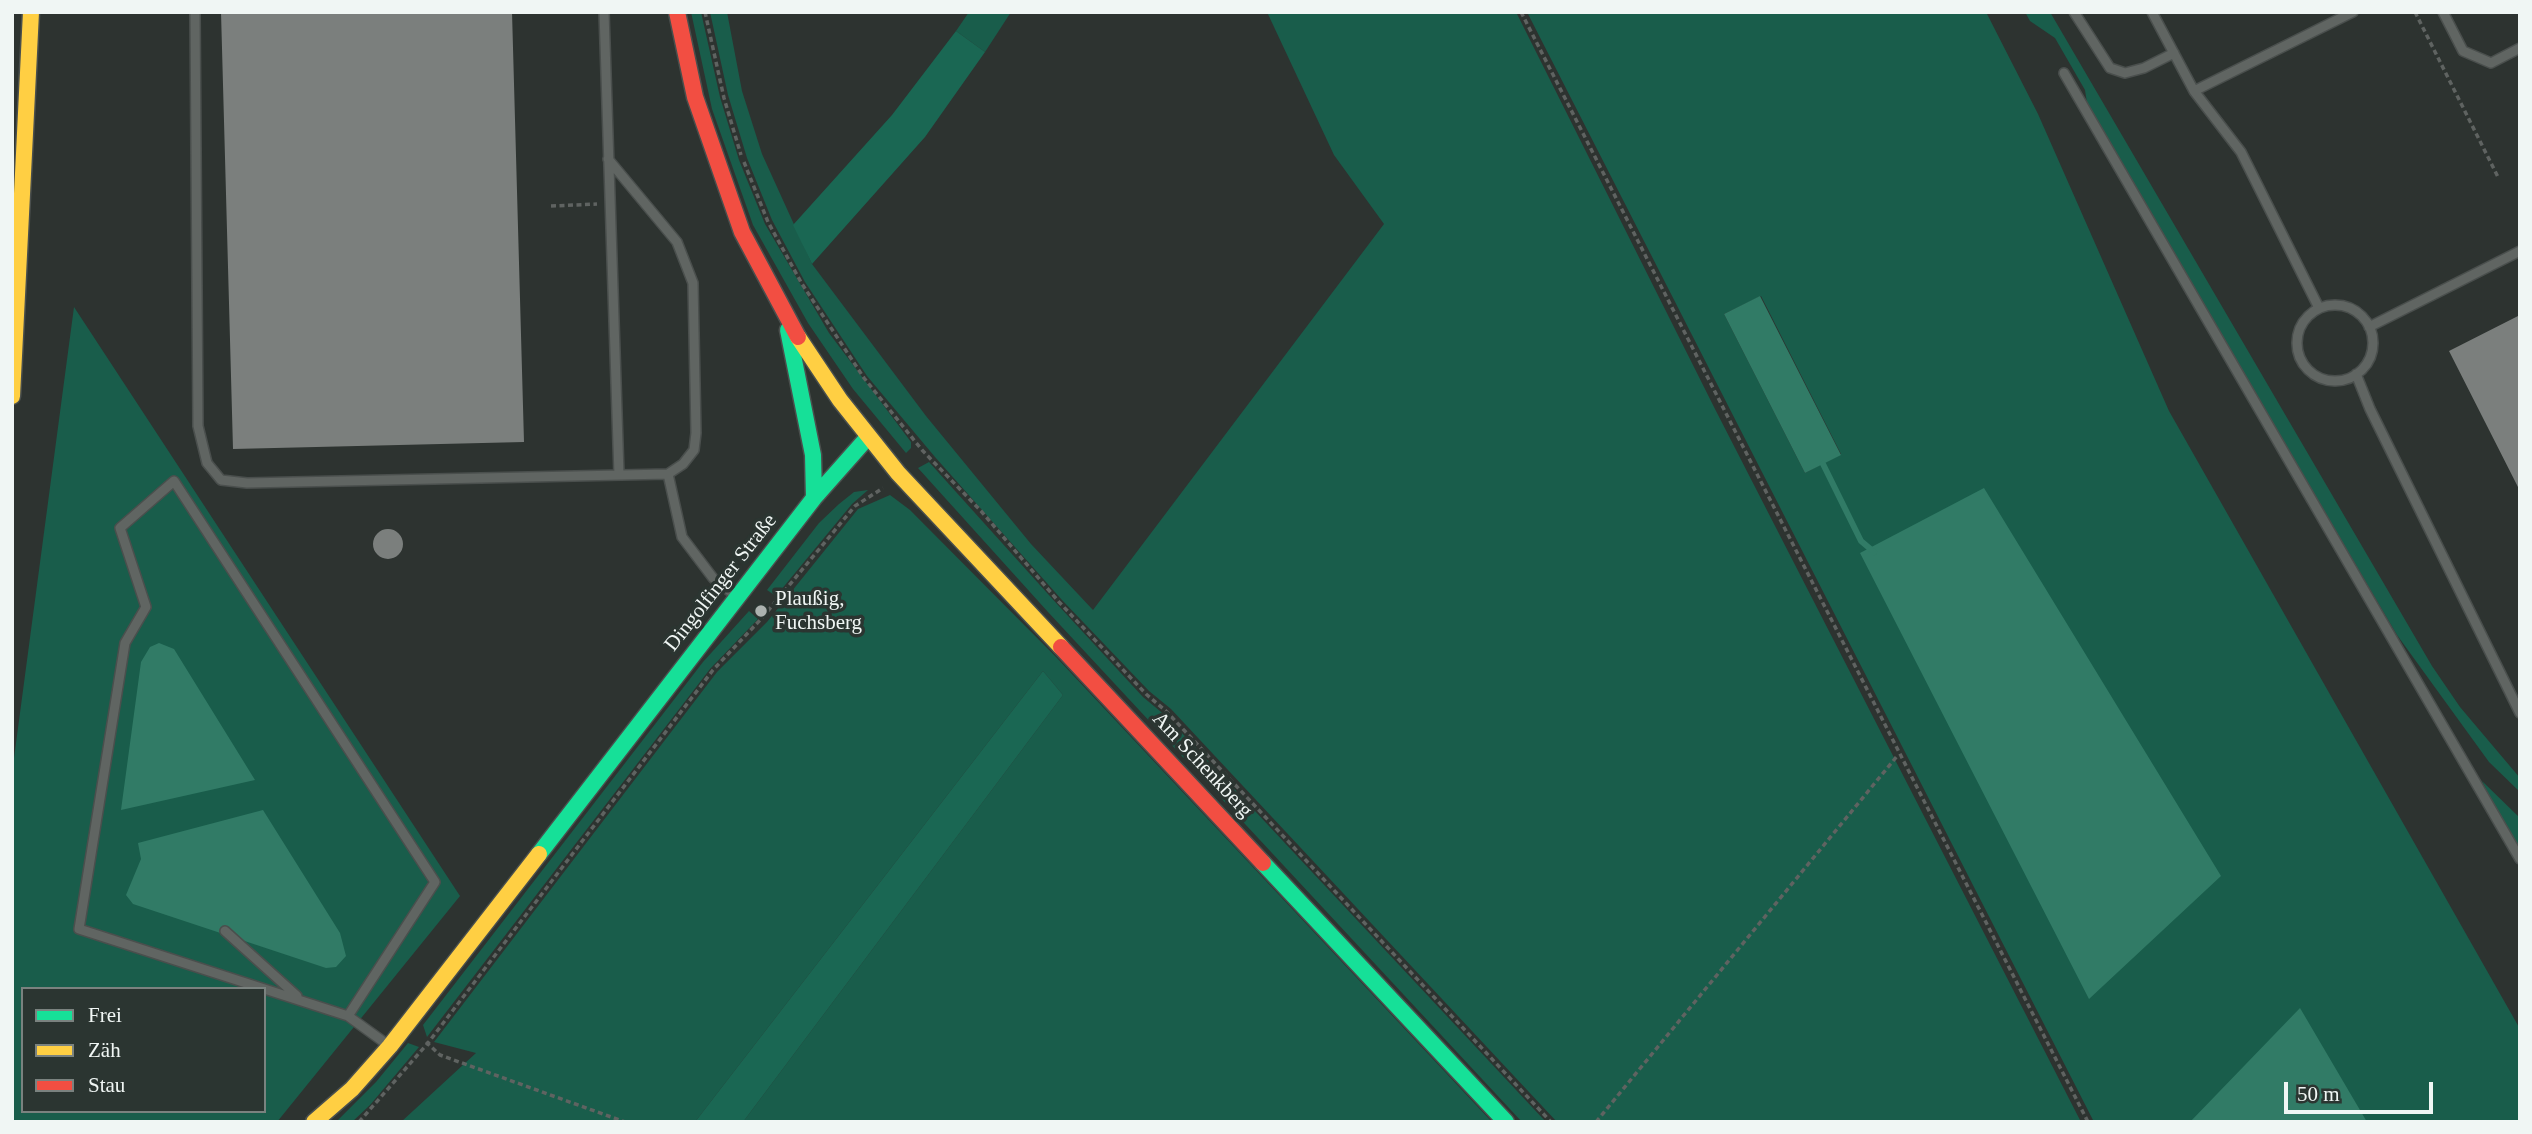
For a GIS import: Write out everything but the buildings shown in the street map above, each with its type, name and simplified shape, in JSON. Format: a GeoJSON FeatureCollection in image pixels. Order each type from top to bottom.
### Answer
{"type":"FeatureCollection","features":[{"type":"Feature","properties":{"kind":"main road"},"geometry":{"type":"LineString","coordinates":[[12,396],[31,12]]}},
{"type":"Feature","properties":{"kind":"main road"},"geometry":{"type":"LineString","coordinates":[[677,12],[695,97],[742,232],[786,318],[868,437]]}},
{"type":"Feature","properties":{"kind":"main road"},"geometry":{"type":"LineString","coordinates":[[786,318],[813,456],[814,498]]}},
{"type":"Feature","properties":{"kind":"main road","name":"Am Schenkberg"},"geometry":{"type":"LineString","coordinates":[[868,437],[898,473],[1506,1122]]}},
{"type":"Feature","properties":{"kind":"main road","name":"Dingolfinger Straße"},"geometry":{"type":"LineString","coordinates":[[314,1122],[352,1089],[390,1046],[814,498],[868,437]]}},
{"type":"Feature","properties":{"kind":"lane"},"geometry":{"type":"LineString","coordinates":[[195,12],[198,426],[207,463],[221,480],[260,483],[668,474],[683,464],[694,450],[696,433],[693,283],[677,242],[608,159]]}},
{"type":"Feature","properties":{"kind":"lane"},"geometry":{"type":"LineString","coordinates":[[604,12],[619,475]]}},
{"type":"Feature","properties":{"kind":"lane"},"geometry":{"type":"LineString","coordinates":[[2074,12],[2094,48],[2110,68],[2125,72],[2144,68],[2174,53]]}},
{"type":"Feature","properties":{"kind":"lane"},"geometry":{"type":"LineString","coordinates":[[2152,12],[2194,91],[2241,152],[2319,308]]}},
{"type":"Feature","properties":{"kind":"lane"},"geometry":{"type":"LineString","coordinates":[[2194,91],[2353,12]]}},
{"type":"Feature","properties":{"kind":"lane"},"geometry":{"type":"LineString","coordinates":[[2443,12],[2463,51],[2491,63],[2520,48]]}},
{"type":"Feature","properties":{"kind":"lane"},"geometry":{"type":"LineString","coordinates":[[2064,73],[2520,859]]}},
{"type":"Feature","properties":{"kind":"lane"},"geometry":{"type":"LineString","coordinates":[[2369,327],[2520,251]]}},
{"type":"Feature","properties":{"kind":"lane"},"geometry":{"type":"LineString","coordinates":[[2333,304],[2347,306],[2364,318],[2369,327],[2373,348],[2370,360],[2357,374],[2334,383],[2316,377],[2302,366],[2296,351],[2298,331],[2319,308],[2333,304]]}},
{"type":"Feature","properties":{"kind":"lane"},"geometry":{"type":"LineString","coordinates":[[2357,374],[2370,409],[2520,713]]}},
{"type":"Feature","properties":{"kind":"lane"},"geometry":{"type":"LineString","coordinates":[[668,474],[682,537],[713,578],[738,597]]}},
{"type":"Feature","properties":{"kind":"lane"},"geometry":{"type":"LineString","coordinates":[[263,987],[79,929],[125,643],[146,607],[120,528],[174,481],[435,882],[348,1016]]}},
{"type":"Feature","properties":{"kind":"lane"},"geometry":{"type":"LineString","coordinates":[[225,931],[298,998]]}},
{"type":"Feature","properties":{"kind":"lane"},"geometry":{"type":"LineString","coordinates":[[266,988],[348,1016],[390,1046]]}},
{"type":"Feature","properties":{"kind":"path"},"geometry":{"type":"LineString","coordinates":[[705,12],[724,98],[768,222],[832,331],[864,378],[922,450],[981,511],[1059,602],[1196,742],[1551,1122]]}},
{"type":"Feature","properties":{"kind":"path"},"geometry":{"type":"LineString","coordinates":[[1521,12],[1898,755],[2088,1122]]}},
{"type":"Feature","properties":{"kind":"path"},"geometry":{"type":"LineString","coordinates":[[2415,12],[2498,177]]}},
{"type":"Feature","properties":{"kind":"path"},"geometry":{"type":"LineString","coordinates":[[551,206],[610,204]]}},
{"type":"Feature","properties":{"kind":"path"},"geometry":{"type":"LineString","coordinates":[[359,1122],[428,1043],[713,670],[762,618],[855,506],[880,490],[922,450]]}},
{"type":"Feature","properties":{"kind":"path"},"geometry":{"type":"LineString","coordinates":[[1596,1122],[1898,755]]}},
{"type":"Feature","properties":{"kind":"path"},"geometry":{"type":"LineString","coordinates":[[406,1026],[440,1055],[625,1122]]}},
{"type":"Feature","properties":{"kind":"shaded area"},"geometry":{"type":"Polygon","coordinates":[[[691,12],[701,12],[720,97],[739,160],[765,224],[829,333],[911,442],[911,448],[906,453],[853,389],[808,323],[753,225],[712,109],[691,12]]]}},
{"type":"Feature","properties":{"kind":"shaded area"},"geometry":{"type":"Polygon","coordinates":[[[710,12],[727,12],[742,91],[762,154],[812,264],[926,416],[1031,544],[1093,610],[1384,224],[1334,155],[1267,12],[1516,12],[1716,411],[2081,1122],[1557,1122],[1171,709],[1149,691],[1062,600],[867,376],[805,282],[772,220],[747,158],[728,95],[710,12]]]}},
{"type":"Feature","properties":{"kind":"shaded area"},"geometry":{"type":"Polygon","coordinates":[[[969,12],[1011,12],[985,52],[956,31],[969,12]]]}},
{"type":"Feature","properties":{"kind":"shaded area"},"geometry":{"type":"Polygon","coordinates":[[[1527,12],[1986,12],[2038,114],[2169,411],[2520,1029],[2520,1122],[2094,1122],[1527,12]],[[1761,296],[1724,314],[1805,473],[1841,454],[1761,296]]]}},
{"type":"Feature","properties":{"kind":"shaded area"},"geometry":{"type":"Polygon","coordinates":[[[2025,12],[2050,12],[2432,666],[2460,707],[2520,778],[2520,792],[2489,762],[2397,635],[2088,109],[2085,90],[2055,38],[2030,21],[2025,12]]]}},
{"type":"Feature","properties":{"kind":"shaded area"},"geometry":{"type":"Polygon","coordinates":[[[956,31],[985,52],[925,137],[812,264],[793,225],[892,115],[956,31]]]}},
{"type":"Feature","properties":{"kind":"shaded area"},"geometry":{"type":"Polygon","coordinates":[[[1760,296],[1841,455],[1805,473],[1724,314],[1760,296]]]}},
{"type":"Feature","properties":{"kind":"shaded area"},"geometry":{"type":"Polygon","coordinates":[[[74,307],[460,896],[277,1122],[12,1122],[12,773],[74,307]]]}},
{"type":"Feature","properties":{"kind":"shaded area"},"geometry":{"type":"Polygon","coordinates":[[[929,462],[1143,697],[1166,716],[1546,1122],[1522,1122],[1048,612],[918,468],[929,462]]]}},
{"type":"Feature","properties":{"kind":"shaded area"},"geometry":{"type":"Polygon","coordinates":[[[1984,488],[2221,876],[2089,999],[1860,553],[1984,488]]]}},
{"type":"Feature","properties":{"kind":"shaded area"},"geometry":{"type":"Polygon","coordinates":[[[868,490],[852,504],[776,596],[767,590],[819,523],[854,492],[868,490]]]}},
{"type":"Feature","properties":{"kind":"shaded area"},"geometry":{"type":"Polygon","coordinates":[[[890,495],[910,510],[1056,657],[1492,1122],[743,1122],[1063,695],[1043,671],[695,1122],[401,1122],[476,1053],[434,1042],[717,672],[767,622],[858,509],[890,495]]]}},
{"type":"Feature","properties":{"kind":"shaded area"},"geometry":{"type":"Polygon","coordinates":[[[749,611],[758,619],[710,669],[427,1037],[423,1025],[703,662],[749,611]]]}},
{"type":"Feature","properties":{"kind":"shaded area"},"geometry":{"type":"Polygon","coordinates":[[[159,643],[174,649],[255,780],[121,810],[141,662],[150,647],[159,643]]]}},
{"type":"Feature","properties":{"kind":"shaded area"},"geometry":{"type":"Polygon","coordinates":[[[1043,671],[1063,695],[743,1122],[695,1122],[1043,671]]]}},
{"type":"Feature","properties":{"kind":"shaded area"},"geometry":{"type":"Polygon","coordinates":[[[2482,781],[2520,818],[2520,851],[2498,813],[2482,781]]]}},
{"type":"Feature","properties":{"kind":"shaded area"},"geometry":{"type":"Polygon","coordinates":[[[263,810],[340,933],[346,956],[336,967],[326,968],[133,904],[126,895],[141,859],[138,843],[263,810]]]}},
{"type":"Feature","properties":{"kind":"shaded area"},"geometry":{"type":"Polygon","coordinates":[[[2300,1008],[2367,1122],[2190,1122],[2300,1008]]]}},
{"type":"Feature","properties":{"kind":"shaded area"},"geometry":{"type":"Polygon","coordinates":[[[408,1043],[419,1047],[370,1105],[352,1122],[336,1122],[376,1082],[408,1043]]]}},
{"type":"Feature","properties":{"kind":"waterway"},"geometry":{"type":"LineString","coordinates":[[1823,464],[1861,541],[1874,552]]}},
{"type":"Feature","properties":{"kind":"traffic: fast"},"geometry":{"type":"LineString","coordinates":[[788,330],[813,455],[814,498]]}},
{"type":"Feature","properties":{"kind":"traffic: fast"},"geometry":{"type":"LineString","coordinates":[[539,854],[814,498],[868,437]]}},
{"type":"Feature","properties":{"kind":"traffic: fast"},"geometry":{"type":"LineString","coordinates":[[1263,863],[1506,1122]]}},
{"type":"Feature","properties":{"kind":"traffic: slow"},"geometry":{"type":"LineString","coordinates":[[12,396],[31,12]]}},
{"type":"Feature","properties":{"kind":"traffic: slow"},"geometry":{"type":"LineString","coordinates":[[798,337],[840,400],[898,473],[1061,647]]}},
{"type":"Feature","properties":{"kind":"traffic: slow"},"geometry":{"type":"LineString","coordinates":[[314,1122],[352,1089],[390,1046],[539,854]]}},
{"type":"Feature","properties":{"kind":"traffic: jam"},"geometry":{"type":"LineString","coordinates":[[677,12],[695,97],[742,232],[798,337]]}},
{"type":"Feature","properties":{"kind":"traffic: jam"},"geometry":{"type":"LineString","coordinates":[[1061,647],[1263,863]]}},
{"type":"Feature","properties":{"kind":"place","name":"Plaußig, Fuchsberg"},"geometry":{"type":"Point","coordinates":[761,611]}}]}
